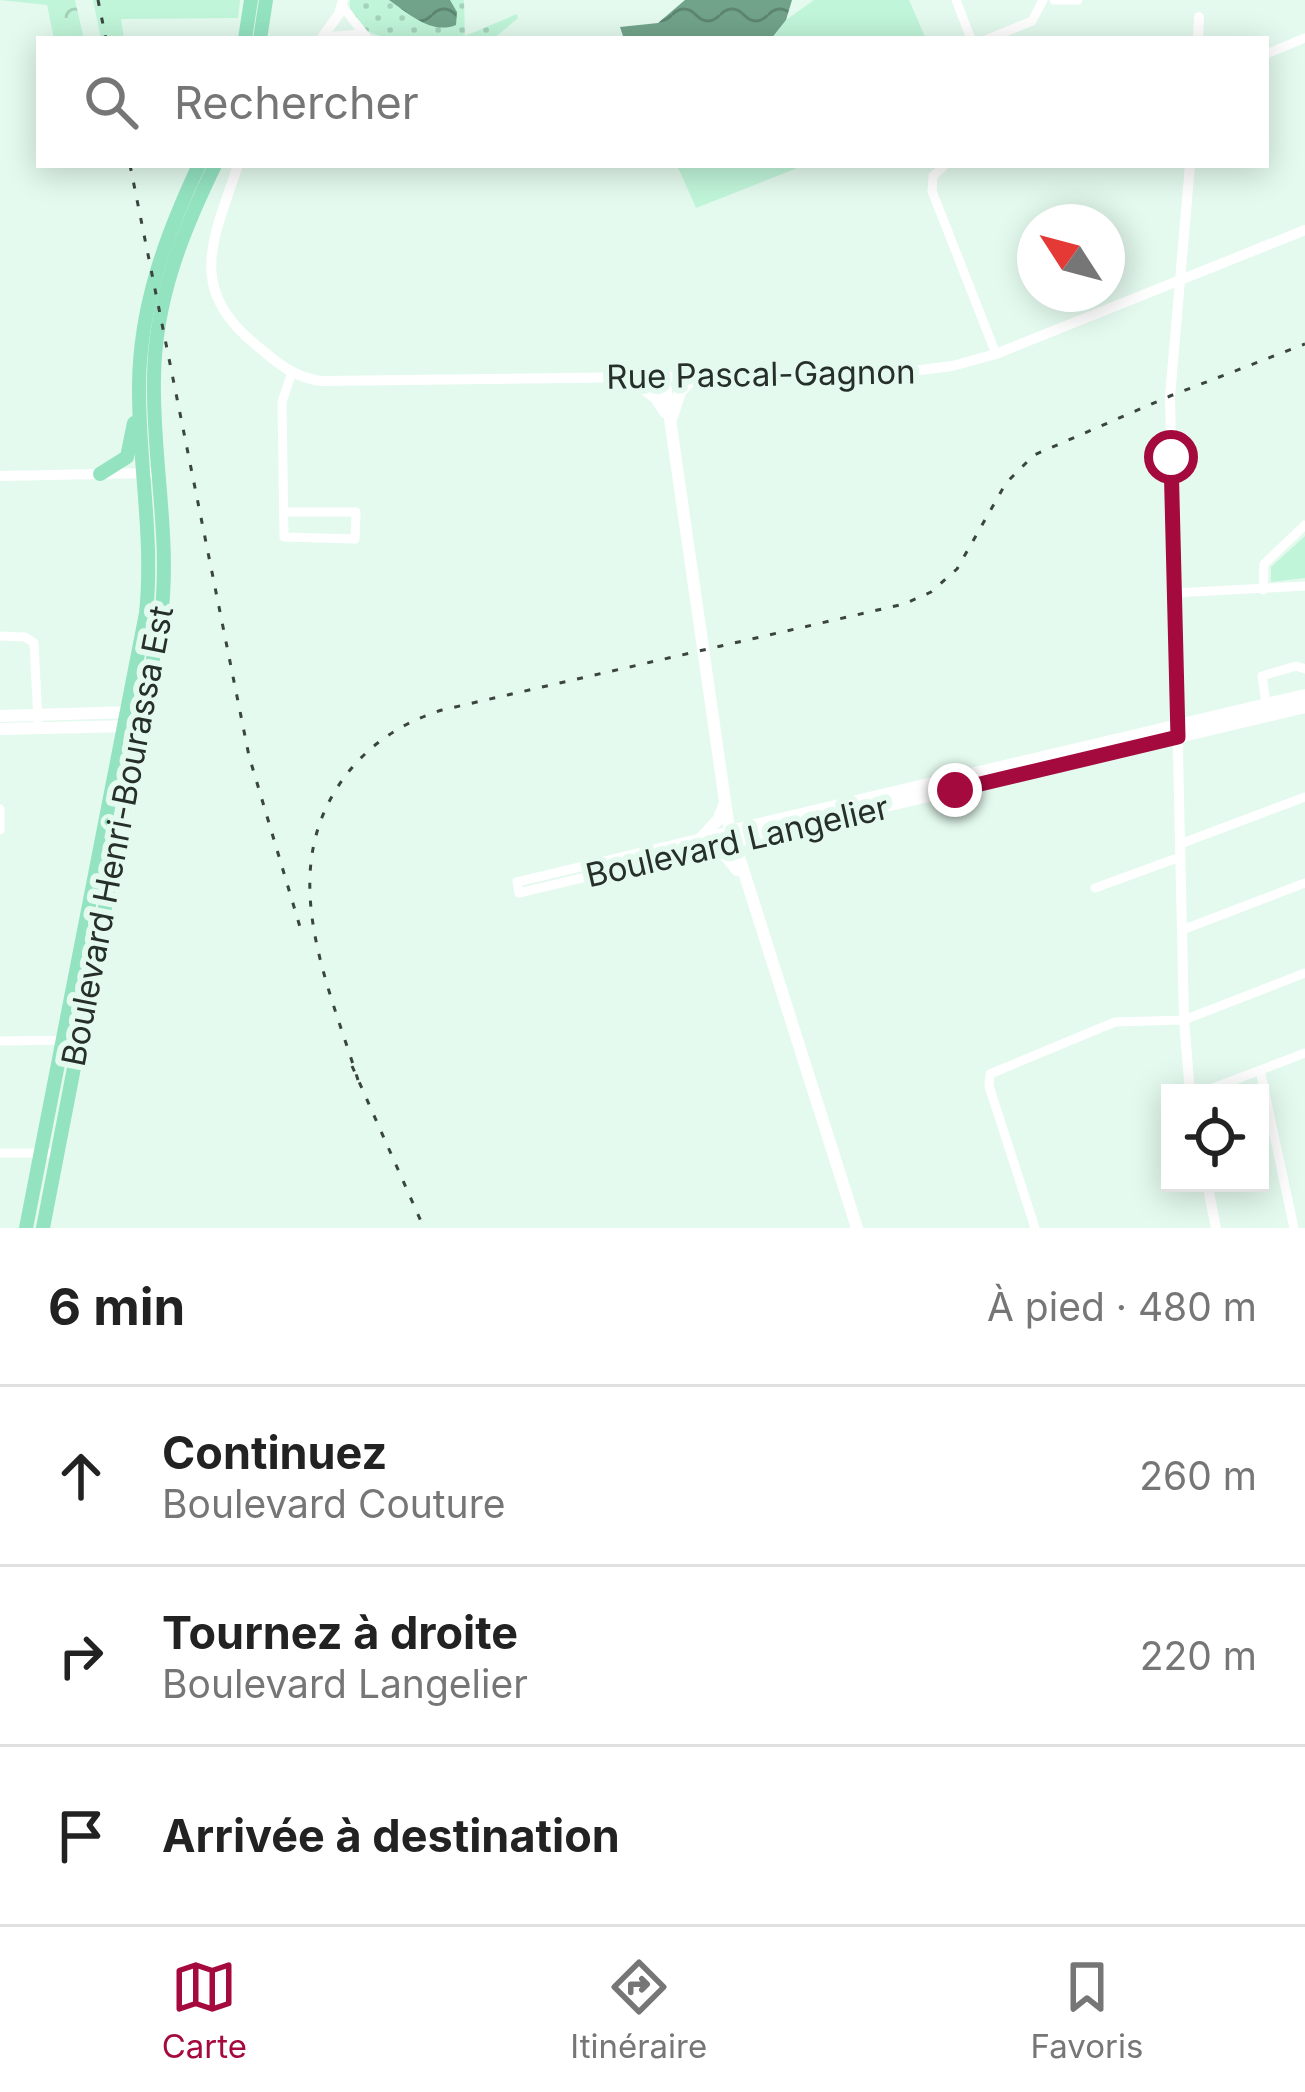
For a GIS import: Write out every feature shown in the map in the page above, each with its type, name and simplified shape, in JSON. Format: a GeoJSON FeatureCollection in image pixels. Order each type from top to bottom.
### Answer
{"type":"FeatureCollection","features":[{"type":"Feature","properties":{"kind":"main road"},"geometry":{"type":"LineString","coordinates":[[244,36],[250,0]]}},
{"type":"Feature","properties":{"kind":"main road"},"geometry":{"type":"LineString","coordinates":[[260,36],[266,0]]}},
{"type":"Feature","properties":{"kind":"main road","name":"Boulevard Henri-Bourassa Est"},"geometry":{"type":"LineString","coordinates":[[130,722],[144,709],[164,589],[140,407],[140,357],[153,281],[199,168]]}},
{"type":"Feature","properties":{"kind":"main road","name":"Boulevard Henri-Bourassa Est"},"geometry":{"type":"LineString","coordinates":[[26,1228],[48,1153],[130,722],[148,590],[154,378],[161,305],[176,252],[214,168]]}},
{"type":"Feature","properties":{"kind":"main road"},"geometry":{"type":"LineString","coordinates":[[664,377],[731,836],[857,1228]]}},
{"type":"Feature","properties":{"kind":"main road"},"geometry":{"type":"LineString","coordinates":[[671,424],[677,398],[694,377]]}},
{"type":"Feature","properties":{"kind":"main road"},"geometry":{"type":"LineString","coordinates":[[631,378],[656,398],[671,424]]}},
{"type":"Feature","properties":{"kind":"main road"},"geometry":{"type":"LineString","coordinates":[[100,474],[128,457],[140,407]]}},
{"type":"Feature","properties":{"kind":"main road","name":"Boulevard Langelier"},"geometry":{"type":"LineString","coordinates":[[731,836],[776,832],[1305,695]]}},
{"type":"Feature","properties":{"kind":"main road","name":"Boulevard Langelier"},"geometry":{"type":"LineString","coordinates":[[731,836],[758,824],[1305,707]]}},
{"type":"Feature","properties":{"kind":"main road"},"geometry":{"type":"LineString","coordinates":[[0,716],[38,722],[130,722]]}},
{"type":"Feature","properties":{"kind":"main road"},"geometry":{"type":"LineString","coordinates":[[0,729],[38,722]]}},
{"type":"Feature","properties":{"kind":"main road"},"geometry":{"type":"LineString","coordinates":[[725,802],[747,822],[758,824]]}},
{"type":"Feature","properties":{"kind":"main road"},"geometry":{"type":"LineString","coordinates":[[725,802],[702,844],[724,854],[747,886]]}},
{"type":"Feature","properties":{"kind":"main road"},"geometry":{"type":"LineString","coordinates":[[747,886],[747,850],[776,832]]}},
{"type":"Feature","properties":{"kind":"main road","name":"Boulevard Henri-Bourassa Est"},"geometry":{"type":"LineString","coordinates":[[43,1228],[48,1153]]}},
{"type":"Feature","properties":{"kind":"street"},"geometry":{"type":"LineString","coordinates":[[956,0],[970,36]]}},
{"type":"Feature","properties":{"kind":"street"},"geometry":{"type":"LineString","coordinates":[[996,36],[1031,22],[1043,0]]}},
{"type":"Feature","properties":{"kind":"street"},"geometry":{"type":"LineString","coordinates":[[1054,0],[1078,0]]}},
{"type":"Feature","properties":{"kind":"street"},"geometry":{"type":"LineString","coordinates":[[323,36],[342,3],[365,36]]}},
{"type":"Feature","properties":{"kind":"street"},"geometry":{"type":"LineString","coordinates":[[1198,36],[1199,17]]}},
{"type":"Feature","properties":{"kind":"street"},"geometry":{"type":"LineString","coordinates":[[331,36],[348,32],[365,36]]}},
{"type":"Feature","properties":{"kind":"street"},"geometry":{"type":"LineString","coordinates":[[1269,53],[1305,38]]}},
{"type":"Feature","properties":{"kind":"street","name":"Rue Pascal-Gagnon"},"geometry":{"type":"LineString","coordinates":[[237,168],[210,258],[211,284],[219,305],[243,335],[292,372],[330,382],[905,373],[996,354],[1305,230]]}},
{"type":"Feature","properties":{"kind":"street"},"geometry":{"type":"LineString","coordinates":[[942,168],[933,176],[932,191],[996,354]]}},
{"type":"Feature","properties":{"kind":"street"},"geometry":{"type":"LineString","coordinates":[[1189,1084],[1170,396],[1190,168]]}},
{"type":"Feature","properties":{"kind":"street"},"geometry":{"type":"LineString","coordinates":[[284,512],[356,512],[356,539],[284,537],[282,402],[292,372]]}},
{"type":"Feature","properties":{"kind":"street"},"geometry":{"type":"LineString","coordinates":[[0,476],[152,473]]}},
{"type":"Feature","properties":{"kind":"street"},"geometry":{"type":"LineString","coordinates":[[1263,590],[1264,564],[1305,525]]}},
{"type":"Feature","properties":{"kind":"street"},"geometry":{"type":"LineString","coordinates":[[1174,593],[1305,586]]}},
{"type":"Feature","properties":{"kind":"street"},"geometry":{"type":"LineString","coordinates":[[0,636],[19,636],[34,643],[38,722]]}},
{"type":"Feature","properties":{"kind":"street"},"geometry":{"type":"LineString","coordinates":[[1266,704],[1262,676],[1295,666],[1305,669]]}},
{"type":"Feature","properties":{"kind":"street"},"geometry":{"type":"LineString","coordinates":[[1096,887],[1305,797]]}},
{"type":"Feature","properties":{"kind":"street"},"geometry":{"type":"LineString","coordinates":[[0,830],[1,813]]}},
{"type":"Feature","properties":{"kind":"street","name":"Boulevard Langelier"},"geometry":{"type":"LineString","coordinates":[[518,887],[731,836]]}},
{"type":"Feature","properties":{"kind":"street"},"geometry":{"type":"LineString","coordinates":[[1182,930],[1305,883]]}},
{"type":"Feature","properties":{"kind":"street"},"geometry":{"type":"LineString","coordinates":[[1035,1228],[989,1085],[990,1074],[1115,1022],[1184,1020],[1305,973]]}},
{"type":"Feature","properties":{"kind":"street"},"geometry":{"type":"LineString","coordinates":[[0,1041],[69,1040]]}},
{"type":"Feature","properties":{"kind":"street"},"geometry":{"type":"LineString","coordinates":[[1223,1084],[1305,1052]]}},
{"type":"Feature","properties":{"kind":"street"},"geometry":{"type":"LineString","coordinates":[[1260,1070],[1294,1228]]}},
{"type":"Feature","properties":{"kind":"street"},"geometry":{"type":"LineString","coordinates":[[0,1153],[48,1153]]}},
{"type":"Feature","properties":{"kind":"street"},"geometry":{"type":"LineString","coordinates":[[1209,1192],[1216,1228]]}},
{"type":"Feature","properties":{"kind":"green space"},"geometry":{"type":"Polygon","coordinates":[[[0,0],[75,0],[83,36],[53,36],[47,5],[0,0]]]}},
{"type":"Feature","properties":{"kind":"green space"},"geometry":{"type":"Polygon","coordinates":[[[93,0],[240,0],[238,18],[121,19],[124,36],[100,36],[93,0]]]}},
{"type":"Feature","properties":{"kind":"green space"},"geometry":{"type":"Polygon","coordinates":[[[350,0],[464,0],[465,36],[381,36],[364,29],[353,17],[350,0]]]}},
{"type":"Feature","properties":{"kind":"green space"},"geometry":{"type":"Polygon","coordinates":[[[814,0],[909,0],[925,36],[773,36],[814,0]]]}},
{"type":"Feature","properties":{"kind":"green space"},"geometry":{"type":"Polygon","coordinates":[[[517,14],[497,36],[465,36],[517,14]]]}},
{"type":"Feature","properties":{"kind":"green space"},"geometry":{"type":"Polygon","coordinates":[[[678,168],[797,168],[696,208],[678,168]]]}},
{"type":"Feature","properties":{"kind":"green space"},"geometry":{"type":"Polygon","coordinates":[[[1305,536],[1305,578],[1271,582],[1271,567],[1305,536]]]}},
{"type":"Feature","properties":{"kind":"water"},"geometry":{"type":"Polygon","coordinates":[[[389,0],[450,0],[457,12],[456,25],[430,25],[389,0]]]}},
{"type":"Feature","properties":{"kind":"water"},"geometry":{"type":"Polygon","coordinates":[[[685,0],[792,0],[786,20],[773,36],[623,36],[620,27],[658,23],[685,0]]]}},
{"type":"Feature","properties":{"kind":"railway"},"geometry":{"type":"LineString","coordinates":[[98,0],[105,36]]}},
{"type":"Feature","properties":{"kind":"railway"},"geometry":{"type":"LineString","coordinates":[[131,168],[249,756],[303,937]]}},
{"type":"Feature","properties":{"kind":"railway"},"geometry":{"type":"LineString","coordinates":[[358,1080],[321,962],[310,883],[314,844],[327,807],[350,770],[380,741],[442,710],[904,604],[931,592],[957,569],[1006,483],[1034,455],[1305,344]]}},
{"type":"Feature","properties":{"kind":"railway"},"geometry":{"type":"LineString","coordinates":[[352,1066],[424,1228]]}},
{"type":"Feature","properties":{"kind":"route"},"geometry":{"type":"LineString","coordinates":[[955,790],[1178,737],[1171,457]]}}]}
